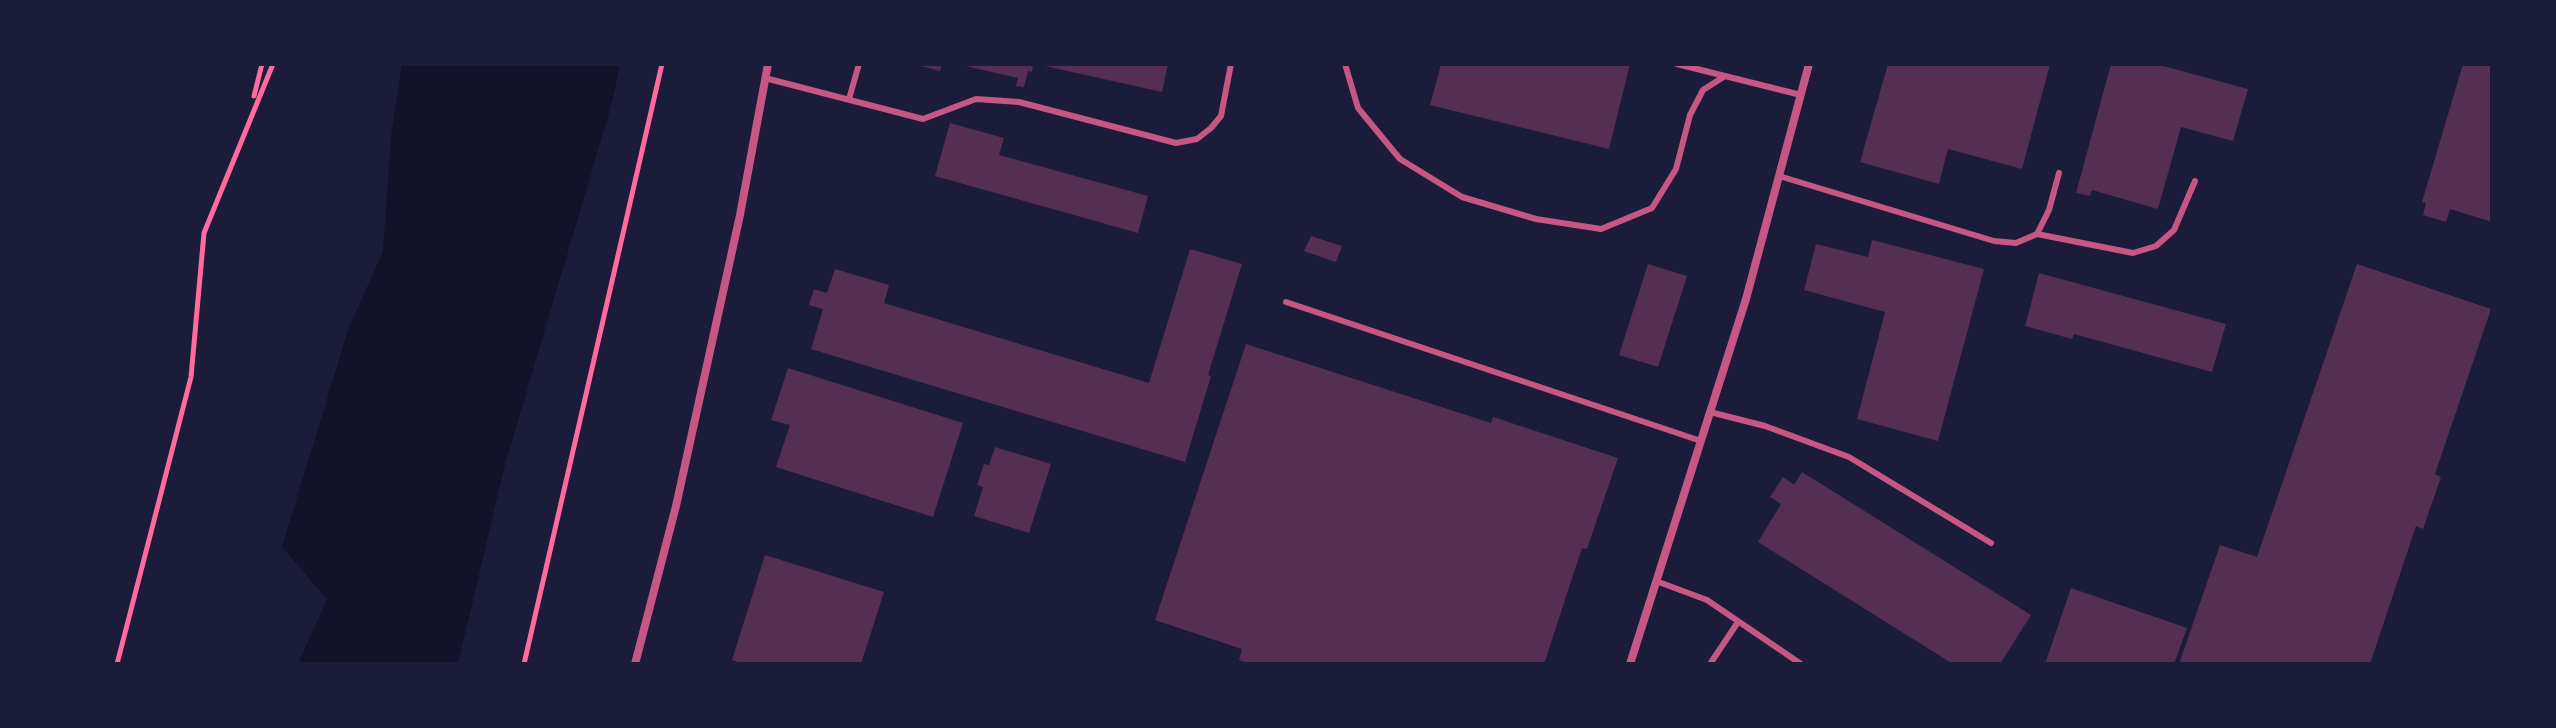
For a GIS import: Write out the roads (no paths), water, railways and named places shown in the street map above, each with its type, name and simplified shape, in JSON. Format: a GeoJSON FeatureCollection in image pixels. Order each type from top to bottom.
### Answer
{"type":"FeatureCollection","features":[{"type":"Feature","properties":{"kind":"street"},"geometry":{"type":"LineString","coordinates":[[635,664],[676,506],[740,215],[768,64]]}},
{"type":"Feature","properties":{"kind":"street"},"geometry":{"type":"LineString","coordinates":[[1630,664],[1746,299],[1809,64]]}},
{"type":"Feature","properties":{"kind":"lane"},"geometry":{"type":"LineString","coordinates":[[849,99],[859,64]]}},
{"type":"Feature","properties":{"kind":"lane"},"geometry":{"type":"LineString","coordinates":[[765,78],[923,119],[976,99],[1019,102],[1176,143],[1197,139],[1221,116],[1231,64]]}},
{"type":"Feature","properties":{"kind":"lane"},"geometry":{"type":"LineString","coordinates":[[1345,64],[1358,108],[1400,159],[1462,197],[1536,219],[1601,229],[1652,208],[1676,169],[1690,115],[1703,90],[1725,76]]}},
{"type":"Feature","properties":{"kind":"lane"},"geometry":{"type":"LineString","coordinates":[[1677,64],[1801,95]]}},
{"type":"Feature","properties":{"kind":"lane"},"geometry":{"type":"LineString","coordinates":[[2037,234],[2049,210],[2059,173]]}},
{"type":"Feature","properties":{"kind":"lane"},"geometry":{"type":"LineString","coordinates":[[1779,176],[1994,241],[2016,243],[2037,234],[2133,253],[2156,246],[2174,230],[2195,181]]}},
{"type":"Feature","properties":{"kind":"lane"},"geometry":{"type":"LineString","coordinates":[[1286,302],[1701,441]]}},
{"type":"Feature","properties":{"kind":"lane"},"geometry":{"type":"LineString","coordinates":[[1710,412],[1765,426],[1849,457],[1991,543]]}},
{"type":"Feature","properties":{"kind":"lane"},"geometry":{"type":"LineString","coordinates":[[1656,581],[1707,600],[1801,664]]}},
{"type":"Feature","properties":{"kind":"lane"},"geometry":{"type":"LineString","coordinates":[[1710,664],[1738,622]]}}]}
